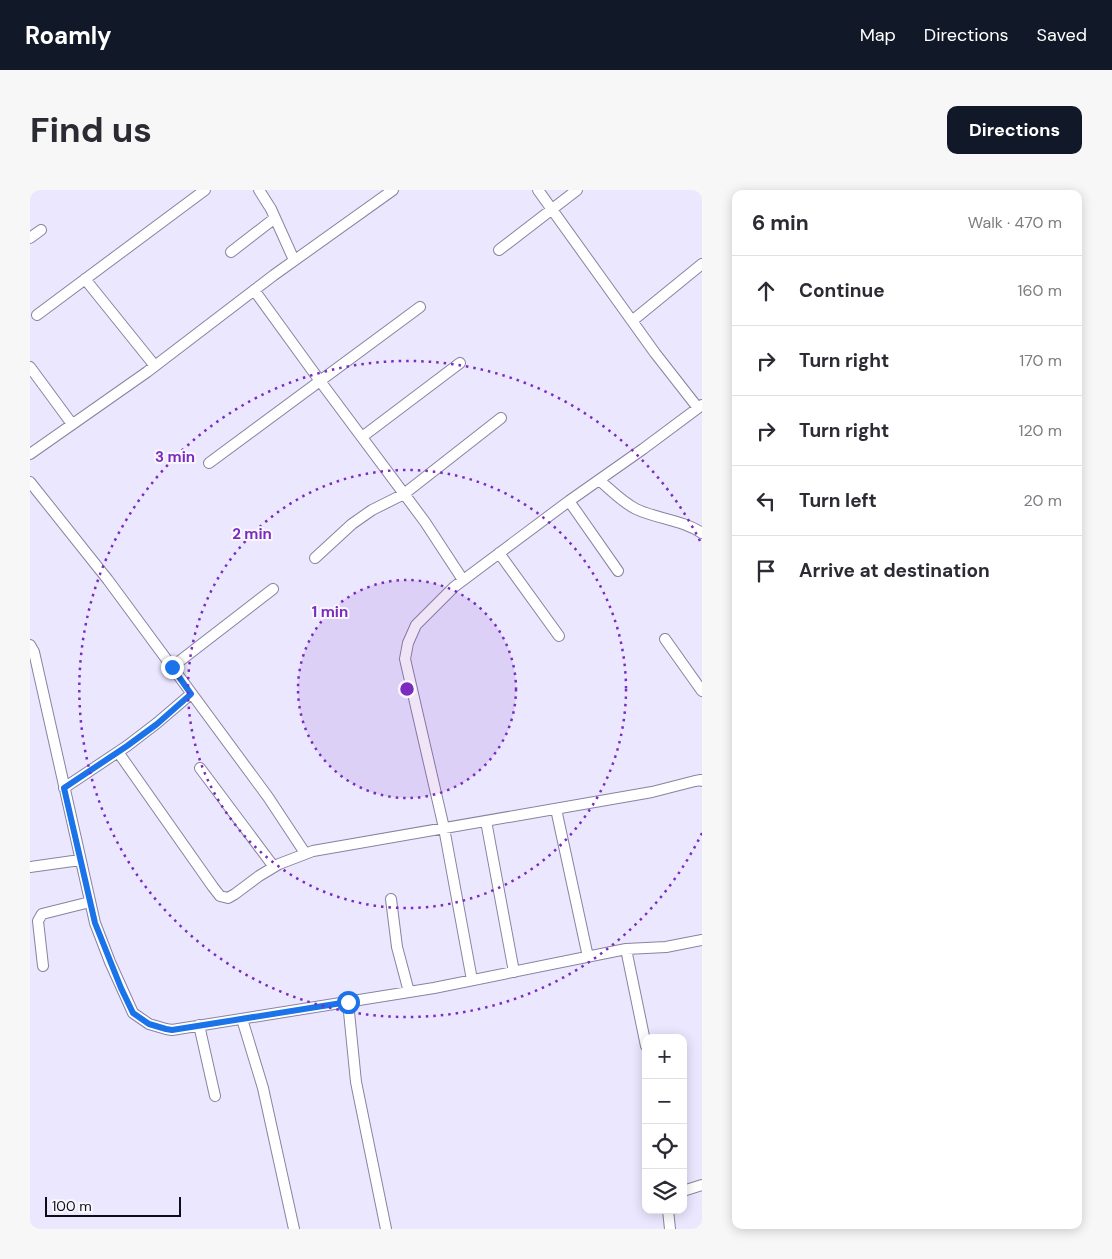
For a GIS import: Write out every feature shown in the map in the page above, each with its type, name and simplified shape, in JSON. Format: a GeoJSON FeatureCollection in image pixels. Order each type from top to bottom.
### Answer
{"type":"FeatureCollection","features":[{"type":"Feature","properties":{"kind":"street"},"geometry":{"type":"LineString","coordinates":[[37,315],[204,190]]}},
{"type":"Feature","properties":{"kind":"street"},"geometry":{"type":"LineString","coordinates":[[259,190],[272,209],[294,260]]}},
{"type":"Feature","properties":{"kind":"street"},"geometry":{"type":"LineString","coordinates":[[30,454],[154,366],[294,260],[393,190]]}},
{"type":"Feature","properties":{"kind":"street"},"geometry":{"type":"LineString","coordinates":[[472,980],[444,828],[405,660],[408,643],[416,625],[454,587],[700,406],[632,321],[538,190]]}},
{"type":"Feature","properties":{"kind":"street"},"geometry":{"type":"LineString","coordinates":[[499,250],[577,190]]}},
{"type":"Feature","properties":{"kind":"street"},"geometry":{"type":"LineString","coordinates":[[231,252],[275,218]]}},
{"type":"Feature","properties":{"kind":"street"},"geometry":{"type":"LineString","coordinates":[[30,238],[41,230]]}},
{"type":"Feature","properties":{"kind":"street"},"geometry":{"type":"LineString","coordinates":[[632,321],[702,264]]}},
{"type":"Feature","properties":{"kind":"street"},"geometry":{"type":"LineString","coordinates":[[85,279],[154,366]]}},
{"type":"Feature","properties":{"kind":"street"},"geometry":{"type":"LineString","coordinates":[[254,290],[425,522],[463,580]]}},
{"type":"Feature","properties":{"kind":"street"},"geometry":{"type":"LineString","coordinates":[[209,463],[420,307]]}},
{"type":"Feature","properties":{"kind":"street"},"geometry":{"type":"LineString","coordinates":[[362,437],[460,362]]}},
{"type":"Feature","properties":{"kind":"street"},"geometry":{"type":"LineString","coordinates":[[30,367],[72,424]]}},
{"type":"Feature","properties":{"kind":"street"},"geometry":{"type":"LineString","coordinates":[[316,558],[352,524],[372,510],[404,494],[501,418]]}},
{"type":"Feature","properties":{"kind":"street"},"geometry":{"type":"LineString","coordinates":[[600,480],[624,502],[635,508],[691,527],[702,533]]}},
{"type":"Feature","properties":{"kind":"street"},"geometry":{"type":"LineString","coordinates":[[30,482],[108,580],[268,798],[306,853]]}},
{"type":"Feature","properties":{"kind":"street"},"geometry":{"type":"LineString","coordinates":[[569,501],[618,571]]}},
{"type":"Feature","properties":{"kind":"street"},"geometry":{"type":"LineString","coordinates":[[499,553],[559,636]]}},
{"type":"Feature","properties":{"kind":"street"},"geometry":{"type":"LineString","coordinates":[[172,667],[273,589]]}},
{"type":"Feature","properties":{"kind":"street"},"geometry":{"type":"LineString","coordinates":[[665,639],[702,691]]}},
{"type":"Feature","properties":{"kind":"street"},"geometry":{"type":"LineString","coordinates":[[30,644],[34,652],[95,923],[133,1013],[149,1024],[172,1030],[409,992],[626,949],[666,948],[702,940]]}},
{"type":"Feature","properties":{"kind":"street"},"geometry":{"type":"LineString","coordinates":[[64,788],[157,724],[191,694]]}},
{"type":"Feature","properties":{"kind":"street"},"geometry":{"type":"LineString","coordinates":[[118,752],[220,896],[228,898],[274,866],[313,851],[652,792],[702,780]]}},
{"type":"Feature","properties":{"kind":"street"},"geometry":{"type":"LineString","coordinates":[[200,768],[274,866]]}},
{"type":"Feature","properties":{"kind":"street"},"geometry":{"type":"LineString","coordinates":[[556,809],[588,957]]}},
{"type":"Feature","properties":{"kind":"street"},"geometry":{"type":"LineString","coordinates":[[486,821],[514,972]]}},
{"type":"Feature","properties":{"kind":"street"},"geometry":{"type":"LineString","coordinates":[[30,867],[80,860]]}},
{"type":"Feature","properties":{"kind":"street"},"geometry":{"type":"LineString","coordinates":[[391,899],[397,947],[409,992]]}},
{"type":"Feature","properties":{"kind":"street"},"geometry":{"type":"LineString","coordinates":[[43,966],[38,921],[42,914],[90,902]]}},
{"type":"Feature","properties":{"kind":"street"},"geometry":{"type":"LineString","coordinates":[[626,949],[644,1034]]}},
{"type":"Feature","properties":{"kind":"street"},"geometry":{"type":"LineString","coordinates":[[348,1002],[356,1082],[386,1229]]}},
{"type":"Feature","properties":{"kind":"street"},"geometry":{"type":"LineString","coordinates":[[242,1019],[263,1088],[294,1229]]}},
{"type":"Feature","properties":{"kind":"street"},"geometry":{"type":"LineString","coordinates":[[199,1025],[215,1096]]}},
{"type":"Feature","properties":{"kind":"street"},"geometry":{"type":"LineString","coordinates":[[687,1190],[702,1185]]}},
{"type":"Feature","properties":{"kind":"street"},"geometry":{"type":"LineString","coordinates":[[668,1214],[670,1229]]}},
{"type":"Feature","properties":{"kind":"route"},"geometry":{"type":"LineString","coordinates":[[172,667],[191,694],[157,724],[64,788],[95,923],[133,1013],[149,1024],[172,1030],[348,1002]]}}]}
